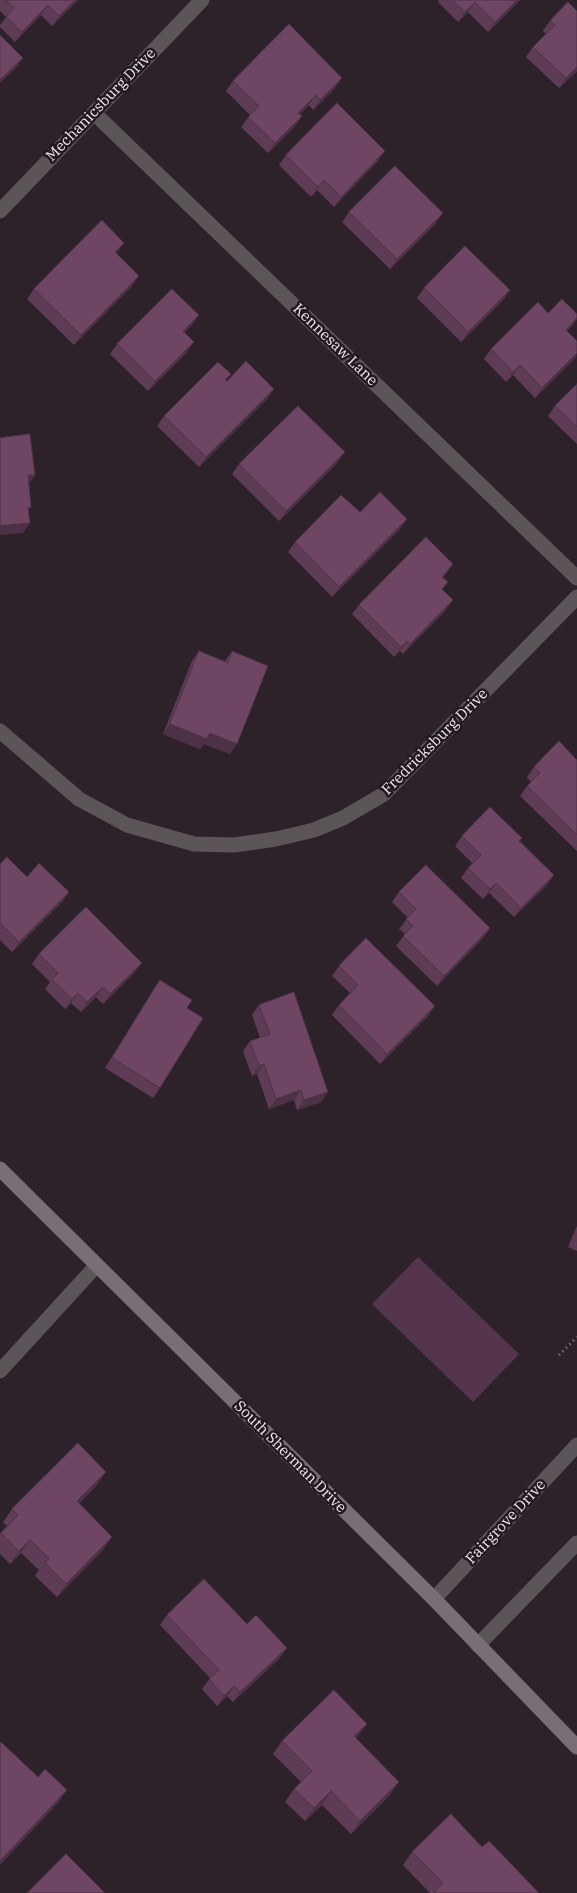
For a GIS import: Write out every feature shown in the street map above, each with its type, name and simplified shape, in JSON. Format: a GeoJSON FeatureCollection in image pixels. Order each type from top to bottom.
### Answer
{"type":"FeatureCollection","features":[{"type":"Feature","properties":{"kind":"street","name":"Mechanicsburg Drive"},"geometry":{"type":"LineString","coordinates":[[0,210],[202,0]]}},
{"type":"Feature","properties":{"kind":"street","name":"Kennesaw Lane"},"geometry":{"type":"LineString","coordinates":[[94,113],[577,578]]}},
{"type":"Feature","properties":{"kind":"street","name":"Fredricksburg Drive"},"geometry":{"type":"LineString","coordinates":[[1,733],[79,799],[110,817],[145,832],[194,844],[234,845],[276,839],[314,830],[343,818],[384,794],[577,598]]}},
{"type":"Feature","properties":{"kind":"street","name":"South Sherman Drive"},"geometry":{"type":"LineString","coordinates":[[0,1169],[434,1598],[577,1747]]}},
{"type":"Feature","properties":{"kind":"street"},"geometry":{"type":"LineString","coordinates":[[0,1371],[96,1266]]}},
{"type":"Feature","properties":{"kind":"street","name":"Fairgrove Drive"},"geometry":{"type":"LineString","coordinates":[[434,1598],[577,1445]]}},
{"type":"Feature","properties":{"kind":"street"},"geometry":{"type":"LineString","coordinates":[[478,1645],[577,1543]]}},
{"type":"Feature","properties":{"kind":"path"},"geometry":{"type":"LineString","coordinates":[[559,1355],[577,1337]]}},
{"type":"Feature","properties":{"kind":"shaded area"},"geometry":{"type":"Polygon","coordinates":[[[418,1257],[519,1354],[473,1402],[372,1304],[418,1257]]]}},
{"type":"Feature","properties":{"kind":"building"},"geometry":{"type":"Polygon","coordinates":[[[6,0],[75,0],[59,16],[48,5],[22,32],[6,17],[14,8],[6,0]]]}},
{"type":"Feature","properties":{"kind":"building"},"geometry":{"type":"Polygon","coordinates":[[[453,0],[517,0],[495,22],[475,2],[465,12],[453,0]]]}},
{"type":"Feature","properties":{"kind":"building"},"geometry":{"type":"Polygon","coordinates":[[[568,2],[577,11],[577,67],[566,78],[533,47],[555,25],[550,21],[568,2]]]}},
{"type":"Feature","properties":{"kind":"building"},"geometry":{"type":"Polygon","coordinates":[[[289,24],[342,78],[320,100],[316,95],[298,113],[302,116],[275,143],[248,117],[259,106],[233,81],[289,24]]]}},
{"type":"Feature","properties":{"kind":"building"},"geometry":{"type":"Polygon","coordinates":[[[0,35],[23,58],[0,80],[0,35]]]}},
{"type":"Feature","properties":{"kind":"building"},"geometry":{"type":"Polygon","coordinates":[[[337,103],[385,151],[341,197],[324,180],[318,187],[286,155],[337,103]]]}},
{"type":"Feature","properties":{"kind":"building"},"geometry":{"type":"Polygon","coordinates":[[[395,166],[443,213],[397,259],[349,212],[395,166]]]}},
{"type":"Feature","properties":{"kind":"building"},"geometry":{"type":"Polygon","coordinates":[[[102,220],[124,243],[115,252],[139,276],[81,335],[34,289],[102,220]]]}},
{"type":"Feature","properties":{"kind":"building"},"geometry":{"type":"Polygon","coordinates":[[[465,246],[510,290],[468,332],[424,288],[465,246]]]}},
{"type":"Feature","properties":{"kind":"building"},"geometry":{"type":"Polygon","coordinates":[[[172,289],[199,315],[183,331],[194,342],[155,381],[117,344],[172,289]]]}},
{"type":"Feature","properties":{"kind":"building"},"geometry":{"type":"Polygon","coordinates":[[[562,299],[577,314],[577,318],[566,330],[577,341],[577,353],[542,388],[520,365],[513,372],[491,349],[538,302],[548,313],[562,299]]]}},
{"type":"Feature","properties":{"kind":"building"},"geometry":{"type":"Polygon","coordinates":[[[246,361],[274,389],[206,457],[164,416],[218,362],[231,374],[225,380],[227,381],[246,361]]]}},
{"type":"Feature","properties":{"kind":"building"},"geometry":{"type":"Polygon","coordinates":[[[577,384],[577,427],[555,406],[577,384]]]}},
{"type":"Feature","properties":{"kind":"building"},"geometry":{"type":"Polygon","coordinates":[[[298,406],[345,452],[286,511],[239,464],[298,406]]]}},
{"type":"Feature","properties":{"kind":"building"},"geometry":{"type":"Polygon","coordinates":[[[30,434],[35,475],[28,475],[31,507],[28,508],[30,523],[0,526],[0,438],[30,434]]]}},
{"type":"Feature","properties":{"kind":"building"},"geometry":{"type":"Polygon","coordinates":[[[380,492],[407,519],[339,587],[295,542],[341,495],[360,512],[380,492]]]}},
{"type":"Feature","properties":{"kind":"building"},"geometry":{"type":"Polygon","coordinates":[[[426,537],[453,564],[442,577],[448,582],[442,589],[453,600],[410,644],[407,641],[401,647],[359,605],[426,537]]]}},
{"type":"Feature","properties":{"kind":"building"},"geometry":{"type":"Polygon","coordinates":[[[199,651],[228,663],[232,651],[268,666],[237,744],[210,733],[207,739],[170,724],[199,651]]]}},
{"type":"Feature","properties":{"kind":"building"},"geometry":{"type":"Polygon","coordinates":[[[559,741],[577,760],[577,835],[527,786],[540,773],[534,767],[559,741]]]}},
{"type":"Feature","properties":{"kind":"building"},"geometry":{"type":"Polygon","coordinates":[[[490,807],[522,838],[519,841],[554,875],[521,908],[496,883],[490,889],[468,868],[481,855],[462,836],[490,807]]]}},
{"type":"Feature","properties":{"kind":"building"},"geometry":{"type":"Polygon","coordinates":[[[7,857],[27,877],[39,863],[69,892],[19,942],[0,923],[0,864],[7,857]]]}},
{"type":"Feature","properties":{"kind":"building"},"geometry":{"type":"Polygon","coordinates":[[[426,865],[490,928],[444,976],[403,936],[413,926],[406,919],[416,909],[399,892],[426,865]]]}},
{"type":"Feature","properties":{"kind":"building"},"geometry":{"type":"Polygon","coordinates":[[[86,907],[142,963],[110,994],[103,987],[87,1002],[78,993],[72,999],[52,979],[58,973],[39,954],[86,907]]]}},
{"type":"Feature","properties":{"kind":"building"},"geometry":{"type":"Polygon","coordinates":[[[366,938],[435,1006],[387,1054],[339,1005],[358,985],[339,966],[366,938]]]}},
{"type":"Feature","properties":{"kind":"building"},"geometry":{"type":"Polygon","coordinates":[[[160,980],[192,1000],[187,1008],[203,1018],[160,1088],[112,1058],[160,980]]]}},
{"type":"Feature","properties":{"kind":"building"},"geometry":{"type":"Polygon","coordinates":[[[294,992],[328,1092],[304,1100],[301,1090],[276,1099],[264,1064],[259,1066],[250,1041],[270,1034],[259,1005],[294,992]]]}},
{"type":"Feature","properties":{"kind":"building"},"geometry":{"type":"Polygon","coordinates":[[[78,1443],[106,1472],[77,1501],[112,1537],[66,1584],[45,1563],[49,1558],[30,1540],[19,1551],[1,1533],[18,1515],[12,1509],[78,1443]]]}},
{"type":"Feature","properties":{"kind":"building"},"geometry":{"type":"Polygon","coordinates":[[[204,1579],[247,1624],[256,1615],[287,1648],[240,1692],[234,1686],[224,1696],[209,1679],[219,1670],[167,1615],[204,1579]]]}},
{"type":"Feature","properties":{"kind":"building"},"geometry":{"type":"Polygon","coordinates":[[[334,1690],[367,1724],[354,1736],[399,1782],[360,1821],[331,1791],[314,1808],[294,1789],[312,1771],[282,1741],[334,1690]]]}},
{"type":"Feature","properties":{"kind":"building"},"geometry":{"type":"Polygon","coordinates":[[[1,1742],[38,1777],[45,1769],[67,1790],[0,1861],[0,1744],[1,1742]]]}},
{"type":"Feature","properties":{"kind":"building"},"geometry":{"type":"Polygon","coordinates":[[[451,1814],[482,1847],[489,1841],[539,1893],[436,1893],[435,1891],[443,1883],[412,1852],[451,1814]]]}},
{"type":"Feature","properties":{"kind":"building"},"geometry":{"type":"Polygon","coordinates":[[[66,1854],[105,1893],[27,1893],[66,1854]]]}}]}
